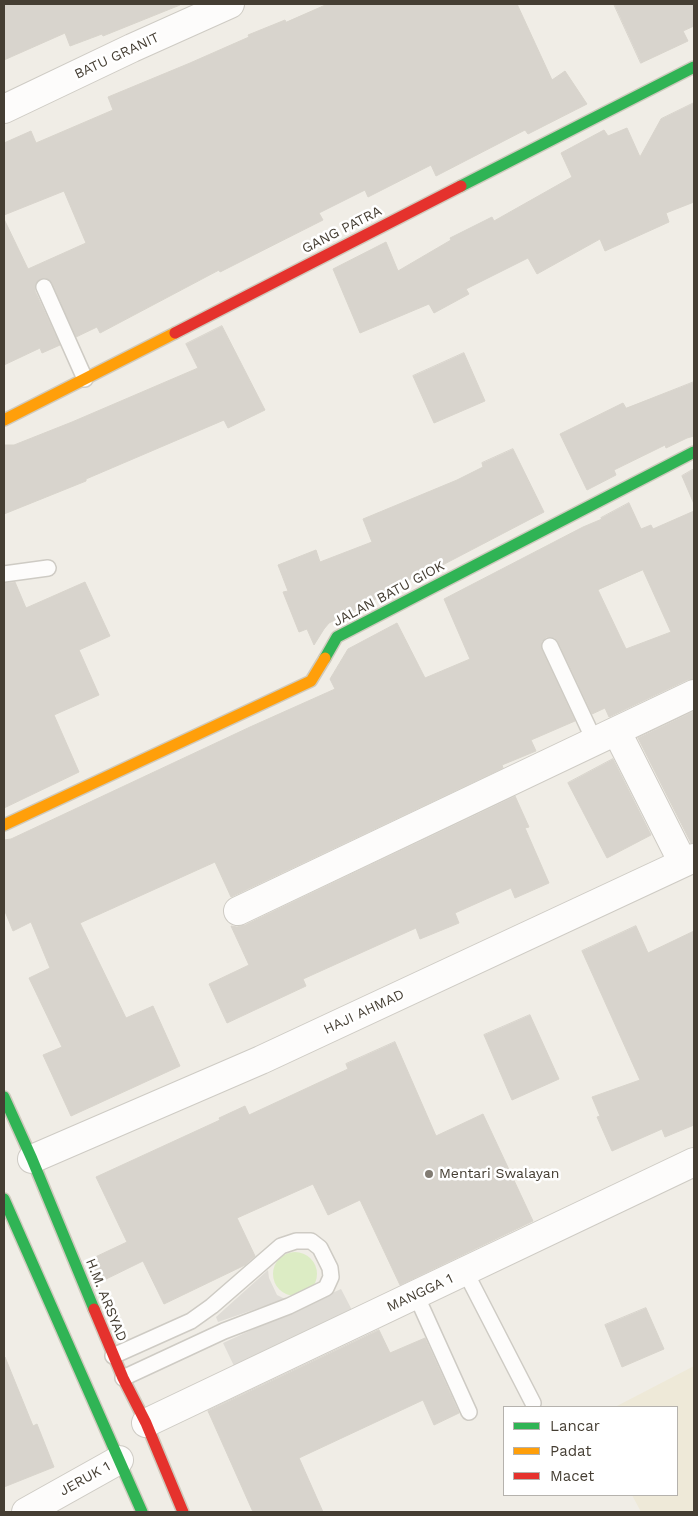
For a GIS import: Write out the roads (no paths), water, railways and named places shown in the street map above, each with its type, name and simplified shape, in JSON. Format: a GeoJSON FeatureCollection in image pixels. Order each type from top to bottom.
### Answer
{"type":"FeatureCollection","features":[{"type":"Feature","properties":{"kind":"street","name":"BATU GRANIT"},"geometry":{"type":"LineString","coordinates":[[4,109],[230,4]]}},
{"type":"Feature","properties":{"kind":"street","name":"GANG PATRA"},"geometry":{"type":"LineString","coordinates":[[4,420],[694,67]]}},
{"type":"Feature","properties":{"kind":"street","name":"JALAN BATU GIOK"},"geometry":{"type":"LineString","coordinates":[[4,825],[311,681],[337,637],[694,452]]}},
{"type":"Feature","properties":{"kind":"street"},"geometry":{"type":"LineString","coordinates":[[238,911],[694,694]]}},
{"type":"Feature","properties":{"kind":"street"},"geometry":{"type":"LineString","coordinates":[[606,737],[689,861]]}},
{"type":"Feature","properties":{"kind":"street","name":"HAJI AHMAD"},"geometry":{"type":"LineString","coordinates":[[32,1159],[261,1060],[689,861]]}},
{"type":"Feature","properties":{"kind":"street","name":"H.M. ARSYAD"},"geometry":{"type":"LineString","coordinates":[[4,1098],[32,1159],[122,1378],[146,1423],[183,1512]]}},
{"type":"Feature","properties":{"kind":"street","name":"MANGGA 1"},"geometry":{"type":"LineString","coordinates":[[146,1423],[694,1162]]}},
{"type":"Feature","properties":{"kind":"street"},"geometry":{"type":"LineString","coordinates":[[4,1202],[142,1512]]}},
{"type":"Feature","properties":{"kind":"street","name":"JERUK 1"},"geometry":{"type":"LineString","coordinates":[[26,1512],[119,1460]]}},
{"type":"Feature","properties":{"kind":"lane"},"geometry":{"type":"LineString","coordinates":[[44,287],[85,378]]}},
{"type":"Feature","properties":{"kind":"lane"},"geometry":{"type":"LineString","coordinates":[[4,574],[48,568]]}},
{"type":"Feature","properties":{"kind":"lane"},"geometry":{"type":"LineString","coordinates":[[550,646],[606,737]]}},
{"type":"Feature","properties":{"kind":"lane"},"geometry":{"type":"LineString","coordinates":[[113,1356],[191,1321],[212,1306],[281,1246],[296,1241],[311,1241],[320,1248],[330,1268],[331,1276],[326,1288],[288,1306],[224,1331],[122,1378]]}},
{"type":"Feature","properties":{"kind":"lane"},"geometry":{"type":"LineString","coordinates":[[465,1271],[533,1403]]}},
{"type":"Feature","properties":{"kind":"lane"},"geometry":{"type":"LineString","coordinates":[[416,1294],[469,1412]]}},
{"type":"Feature","properties":{"kind":"place","name":"Mentari Swalayan"},"geometry":{"type":"Point","coordinates":[429,1174]}}]}
